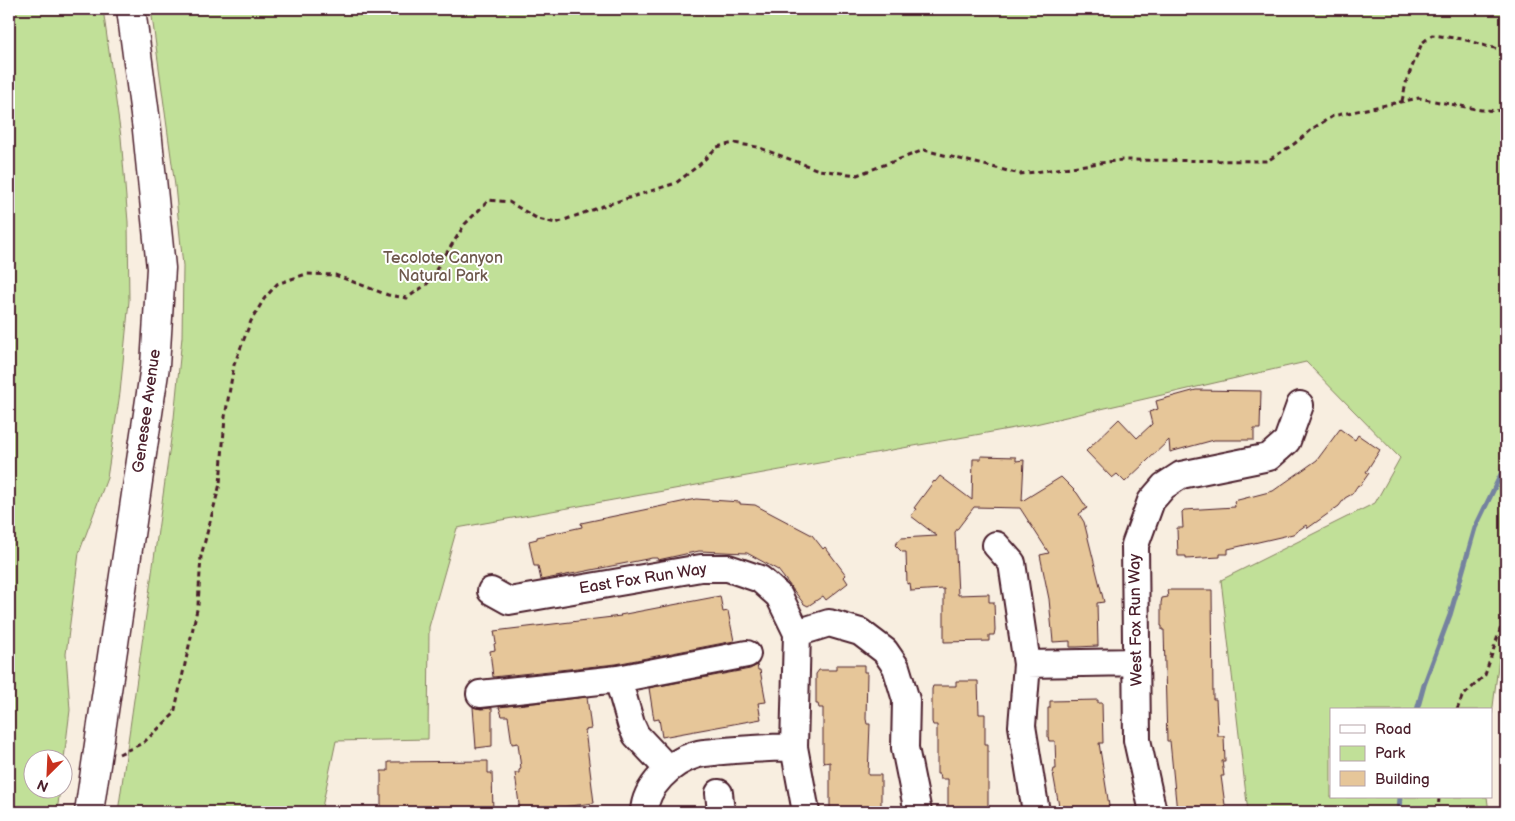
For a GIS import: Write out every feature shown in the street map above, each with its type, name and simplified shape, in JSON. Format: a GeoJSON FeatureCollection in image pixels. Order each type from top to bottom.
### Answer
{"type":"FeatureCollection","features":[{"type":"Feature","properties":{"kind":"main road","name":"Genesee Avenue"},"geometry":{"type":"LineString","coordinates":[[89,812],[155,366],[160,268],[147,130],[131,9]]}},
{"type":"Feature","properties":{"kind":"street","name":"West Fox Run Way"},"geometry":{"type":"LineString","coordinates":[[1153,812],[1137,740],[1136,545],[1151,501],[1164,486],[1181,475],[1269,457],[1287,441],[1300,406]]}},
{"type":"Feature","properties":{"kind":"street"},"geometry":{"type":"LineString","coordinates":[[996,545],[1012,563],[1027,664],[1022,726],[1036,812]]}},
{"type":"Feature","properties":{"kind":"street","name":"East Fox Run Way"},"geometry":{"type":"LineString","coordinates":[[491,591],[509,601],[701,568],[728,568],[760,579],[779,596],[797,633],[794,747],[806,812]]}},
{"type":"Feature","properties":{"kind":"street"},"geometry":{"type":"LineString","coordinates":[[797,633],[829,623],[860,632],[885,650],[896,667],[906,700],[905,748],[918,812]]}},
{"type":"Feature","properties":{"kind":"street"},"geometry":{"type":"LineString","coordinates":[[480,694],[618,679],[747,654]]}},
{"type":"Feature","properties":{"kind":"street"},"geometry":{"type":"LineString","coordinates":[[1027,664],[1137,662]]}},
{"type":"Feature","properties":{"kind":"street"},"geometry":{"type":"LineString","coordinates":[[618,679],[636,735],[668,769]]}},
{"type":"Feature","properties":{"kind":"street"},"geometry":{"type":"LineString","coordinates":[[644,812],[644,806],[653,785],[668,769],[694,755],[730,750],[794,747]]}},
{"type":"Feature","properties":{"kind":"path"},"geometry":{"type":"LineString","coordinates":[[1402,101],[1407,79],[1422,43],[1432,34],[1463,39],[1506,50]]}},
{"type":"Feature","properties":{"kind":"path"},"geometry":{"type":"LineString","coordinates":[[97,758],[108,759],[143,743],[174,714],[198,605],[202,556],[220,484],[225,417],[234,365],[251,321],[264,299],[277,284],[306,274],[334,276],[388,294],[407,298],[427,284],[465,224],[489,200],[509,202],[538,219],[556,223],[676,183],[699,165],[717,147],[734,143],[757,147],[819,170],[857,175],[924,150],[1020,174],[1122,160],[1267,161],[1334,116],[1419,98],[1481,110],[1506,110]]}},
{"type":"Feature","properties":{"kind":"path"},"geometry":{"type":"LineString","coordinates":[[1458,708],[1462,697],[1485,675],[1501,627],[1506,593]]}},
{"type":"Feature","properties":{"kind":"path"},"geometry":{"type":"LineString","coordinates":[[1438,812],[1439,798]]}},
{"type":"Feature","properties":{"kind":"green space"},"geometry":{"type":"Polygon","coordinates":[[[9,9],[103,9],[121,137],[128,222],[129,301],[120,393],[107,478],[79,553],[66,654],[70,710],[65,748],[22,748],[22,798],[59,798],[57,812],[9,812],[9,9]]]}},
{"type":"Feature","properties":{"kind":"green space","name":"Tecolote Canyon Natural Park"},"geometry":{"type":"Polygon","coordinates":[[[151,9],[1506,9],[1506,600],[1492,715],[1492,708],[1330,708],[1330,798],[1487,798],[1489,812],[1248,812],[1221,580],[1375,503],[1400,458],[1306,362],[1031,425],[457,528],[429,627],[428,739],[336,741],[321,812],[118,812],[174,418],[182,337],[183,266],[175,186],[151,9]]]}},
{"type":"Feature","properties":{"kind":"building"},"geometry":{"type":"Polygon","coordinates":[[[1196,390],[1261,391],[1260,429],[1254,429],[1254,440],[1214,440],[1170,452],[1169,440],[1125,482],[1117,474],[1112,478],[1086,451],[1119,419],[1137,438],[1152,424],[1149,412],[1158,409],[1156,401],[1196,390]]]}},
{"type":"Feature","properties":{"kind":"building"},"geometry":{"type":"Polygon","coordinates":[[[1340,429],[1355,440],[1358,435],[1380,450],[1366,472],[1369,473],[1360,486],[1358,485],[1352,494],[1345,498],[1339,506],[1308,528],[1306,525],[1293,534],[1228,549],[1228,554],[1220,554],[1220,557],[1186,559],[1186,556],[1178,556],[1177,528],[1183,528],[1182,512],[1184,510],[1235,507],[1234,501],[1273,491],[1317,460],[1340,429]]]}},
{"type":"Feature","properties":{"kind":"building"},"geometry":{"type":"Polygon","coordinates":[[[981,456],[1016,457],[1016,461],[1024,460],[1022,501],[1061,477],[1077,493],[1087,508],[1079,514],[1084,522],[1104,602],[1097,603],[1098,646],[1070,647],[1070,641],[1053,642],[1049,599],[1040,555],[1049,553],[1020,508],[974,507],[955,532],[958,595],[989,594],[989,602],[994,602],[995,630],[994,635],[989,635],[989,641],[944,642],[944,589],[911,591],[910,583],[907,584],[906,552],[902,552],[895,545],[901,538],[937,536],[911,516],[916,509],[914,508],[934,481],[940,476],[972,500],[973,459],[981,459],[981,456]]]}},
{"type":"Feature","properties":{"kind":"building"},"geometry":{"type":"Polygon","coordinates":[[[696,499],[755,505],[812,535],[823,549],[825,547],[846,575],[844,577],[848,583],[826,600],[823,596],[808,606],[804,604],[778,570],[747,553],[699,551],[658,560],[657,558],[652,558],[541,580],[538,566],[534,566],[529,541],[537,539],[537,537],[582,527],[581,523],[696,499]]]}},
{"type":"Feature","properties":{"kind":"building"},"geometry":{"type":"Polygon","coordinates":[[[1167,590],[1212,590],[1213,699],[1216,699],[1218,736],[1224,736],[1225,761],[1222,761],[1224,776],[1221,776],[1226,812],[1177,812],[1170,741],[1167,741],[1164,630],[1162,630],[1161,626],[1161,603],[1162,598],[1168,597],[1167,590]]]}},
{"type":"Feature","properties":{"kind":"building"},"geometry":{"type":"Polygon","coordinates":[[[720,596],[723,612],[728,611],[734,641],[616,664],[493,677],[490,651],[495,650],[494,631],[621,616],[720,596]]]}},
{"type":"Feature","properties":{"kind":"building"},"geometry":{"type":"Polygon","coordinates":[[[757,665],[758,670],[760,670],[766,702],[758,703],[761,719],[662,737],[659,719],[654,720],[649,688],[750,669],[757,665]]]}},
{"type":"Feature","properties":{"kind":"building"},"geometry":{"type":"Polygon","coordinates":[[[836,665],[864,665],[864,672],[867,672],[866,719],[867,724],[870,724],[868,775],[881,775],[881,812],[830,812],[830,762],[824,763],[823,760],[823,708],[819,708],[818,704],[816,704],[816,674],[819,670],[836,670],[836,665]]]}},
{"type":"Feature","properties":{"kind":"building"},"geometry":{"type":"Polygon","coordinates":[[[956,681],[978,681],[979,714],[985,714],[985,744],[988,744],[988,812],[948,812],[948,779],[940,779],[939,774],[937,774],[937,725],[933,725],[932,722],[932,689],[933,686],[956,686],[956,681]]]}},
{"type":"Feature","properties":{"kind":"building"},"geometry":{"type":"Polygon","coordinates":[[[587,697],[591,729],[585,730],[594,803],[520,812],[515,773],[519,773],[521,769],[518,743],[512,744],[508,716],[502,716],[499,707],[587,697]]]}},
{"type":"Feature","properties":{"kind":"building"},"geometry":{"type":"Polygon","coordinates":[[[1098,700],[1098,703],[1102,703],[1103,743],[1099,743],[1110,812],[1060,812],[1053,773],[1054,769],[1056,769],[1055,741],[1049,741],[1048,737],[1048,708],[1050,708],[1050,701],[1098,700]]]}},
{"type":"Feature","properties":{"kind":"building"},"geometry":{"type":"Polygon","coordinates":[[[473,707],[481,709],[492,708],[492,746],[476,748],[473,707]]]}},
{"type":"Feature","properties":{"kind":"building"},"geometry":{"type":"Polygon","coordinates":[[[488,761],[488,773],[492,773],[493,812],[381,812],[381,771],[388,771],[388,762],[488,761]]]}},
{"type":"Feature","properties":{"kind":"waterway"},"geometry":{"type":"LineString","coordinates":[[1418,708],[1450,615],[1475,528],[1506,464]]}},
{"type":"Feature","properties":{"kind":"waterway"},"geometry":{"type":"LineString","coordinates":[[1399,812],[1400,798]]}}]}
